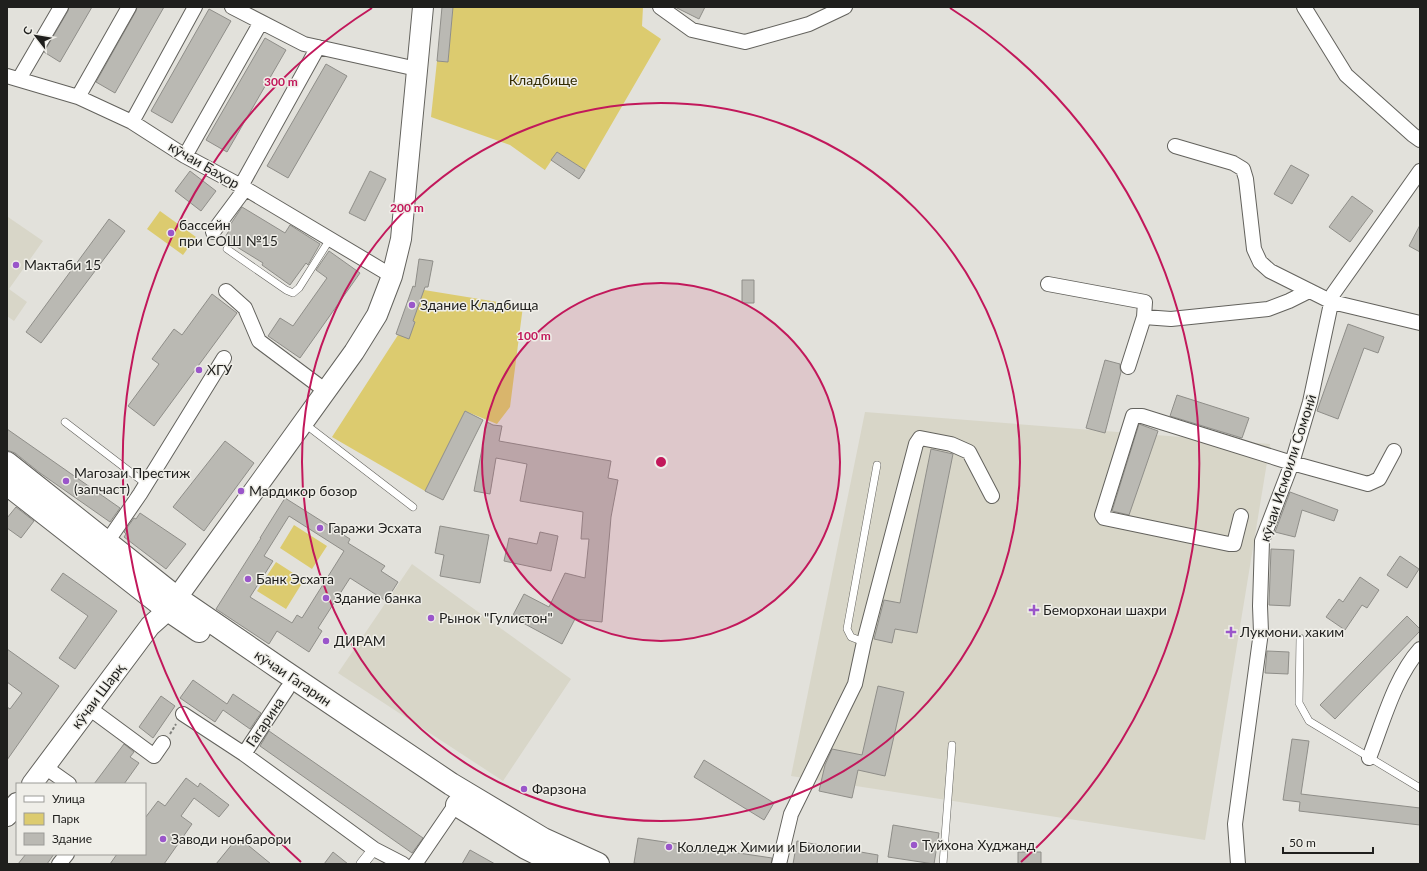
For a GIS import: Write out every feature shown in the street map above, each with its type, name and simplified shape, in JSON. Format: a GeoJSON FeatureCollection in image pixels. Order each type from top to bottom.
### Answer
{"type":"FeatureCollection","features":[{"type":"Feature","properties":{"kind":"highway","name":"кӯчаи Гагарин"},"geometry":{"type":"LineString","coordinates":[[7,463],[107,542],[172,604],[276,666],[451,784],[543,839],[598,864]]}},
{"type":"Feature","properties":{"kind":"highway","name":"кӯчаи Гагарин"},"geometry":{"type":"LineString","coordinates":[[7,484],[287,689],[456,804],[526,848],[558,864]]}},
{"type":"Feature","properties":{"kind":"main road","name":"кӯчаи Шарқ"},"geometry":{"type":"LineString","coordinates":[[33,783],[150,626],[172,604],[354,352],[376,315],[392,276],[401,239],[422,7]]}},
{"type":"Feature","properties":{"kind":"main road"},"geometry":{"type":"LineString","coordinates":[[7,816],[16,804]]}},
{"type":"Feature","properties":{"kind":"street"},"geometry":{"type":"LineString","coordinates":[[13,78],[61,7]]}},
{"type":"Feature","properties":{"kind":"street"},"geometry":{"type":"LineString","coordinates":[[78,97],[129,7]]}},
{"type":"Feature","properties":{"kind":"street"},"geometry":{"type":"LineString","coordinates":[[132,122],[195,7]]}},
{"type":"Feature","properties":{"kind":"street"},"geometry":{"type":"LineString","coordinates":[[232,7],[304,44],[417,68]]}},
{"type":"Feature","properties":{"kind":"street"},"geometry":{"type":"LineString","coordinates":[[666,9],[692,30],[744,42],[809,24],[845,7]]}},
{"type":"Feature","properties":{"kind":"street"},"geometry":{"type":"LineString","coordinates":[[1307,9],[1346,75],[1420,140]]}},
{"type":"Feature","properties":{"kind":"street"},"geometry":{"type":"LineString","coordinates":[[185,156],[261,22]]}},
{"type":"Feature","properties":{"kind":"street"},"geometry":{"type":"LineString","coordinates":[[213,232],[243,188],[318,47]]}},
{"type":"Feature","properties":{"kind":"street","name":"кӯчаи Баҳор"},"geometry":{"type":"LineString","coordinates":[[13,78],[78,97],[132,122],[185,156],[243,188],[392,276]]}},
{"type":"Feature","properties":{"kind":"street"},"geometry":{"type":"LineString","coordinates":[[1175,146],[1233,163],[1243,170],[1246,179],[1254,249],[1260,262],[1270,271],[1332,302],[1420,323]]}},
{"type":"Feature","properties":{"kind":"street","name":"кӯчаи Исмоили Сомонӣ"},"geometry":{"type":"LineString","coordinates":[[1238,864],[1235,824],[1261,632],[1260,606],[1262,541],[1292,464],[1310,402],[1333,294],[1420,171]]}},
{"type":"Feature","properties":{"kind":"street"},"geometry":{"type":"LineString","coordinates":[[1048,284],[1145,302],[1144,317],[1128,367]]}},
{"type":"Feature","properties":{"kind":"street"},"geometry":{"type":"LineString","coordinates":[[226,291],[245,308],[259,341],[326,391]]}},
{"type":"Feature","properties":{"kind":"street"},"geometry":{"type":"LineString","coordinates":[[1144,317],[1171,319],[1235,314],[1268,309],[1309,291]]}},
{"type":"Feature","properties":{"kind":"street"},"geometry":{"type":"LineString","coordinates":[[107,542],[146,484],[224,358]]}},
{"type":"Feature","properties":{"kind":"street"},"geometry":{"type":"LineString","coordinates":[[1241,516],[1234,544],[1104,518],[1102,515],[1133,416],[1142,416],[1292,464],[1368,484],[1379,479],[1394,451]]}},
{"type":"Feature","properties":{"kind":"street"},"geometry":{"type":"LineString","coordinates":[[779,864],[791,814],[855,684],[864,642],[916,444],[920,438],[951,444],[969,452],[992,496]]}},
{"type":"Feature","properties":{"kind":"street"},"geometry":{"type":"LineString","coordinates":[[1369,758],[1396,689],[1414,656],[1420,649]]}},
{"type":"Feature","properties":{"kind":"street","name":"Гагарина"},"geometry":{"type":"LineString","coordinates":[[244,754],[287,689]]}},
{"type":"Feature","properties":{"kind":"street"},"geometry":{"type":"LineString","coordinates":[[89,708],[154,756],[163,743]]}},
{"type":"Feature","properties":{"kind":"street"},"geometry":{"type":"LineString","coordinates":[[183,714],[244,754],[374,849],[403,864]]}},
{"type":"Feature","properties":{"kind":"street"},"geometry":{"type":"LineString","coordinates":[[45,767],[68,783]]}},
{"type":"Feature","properties":{"kind":"street"},"geometry":{"type":"LineString","coordinates":[[415,864],[456,804]]}},
{"type":"Feature","properties":{"kind":"street"},"geometry":{"type":"LineString","coordinates":[[362,864],[374,849]]}},
{"type":"Feature","properties":{"kind":"street"},"geometry":{"type":"LineString","coordinates":[[59,864],[66,855]]}},
{"type":"Feature","properties":{"kind":"lane"},"geometry":{"type":"LineString","coordinates":[[227,249],[286,290],[293,293],[299,288],[330,239]]}},
{"type":"Feature","properties":{"kind":"lane"},"geometry":{"type":"LineString","coordinates":[[65,422],[146,484]]}},
{"type":"Feature","properties":{"kind":"lane"},"geometry":{"type":"LineString","coordinates":[[303,422],[413,507]]}},
{"type":"Feature","properties":{"kind":"lane"},"geometry":{"type":"LineString","coordinates":[[864,642],[851,636],[847,629],[877,465]]}},
{"type":"Feature","properties":{"kind":"lane"},"geometry":{"type":"LineString","coordinates":[[1300,638],[1299,703],[1309,721],[1420,788]]}},
{"type":"Feature","properties":{"kind":"lane"},"geometry":{"type":"LineString","coordinates":[[943,864],[952,745]]}},
{"type":"Feature","properties":{"kind":"path"},"geometry":{"type":"LineString","coordinates":[[163,743],[183,714]]}},
{"type":"Feature","properties":{"kind":"shaded area","name":"Мактаби 15"},"geometry":{"type":"Polygon","coordinates":[[[8,217],[43,241],[9,289],[27,302],[14,321],[7,316],[8,217]]]}},
{"type":"Feature","properties":{"kind":"shaded area","name":"Беморхонаи шахри"},"geometry":{"type":"Polygon","coordinates":[[[865,412],[1270,444],[1205,840],[791,776],[865,412]]]}},
{"type":"Feature","properties":{"kind":"shaded area","name":"Рынок \"Гулистон\""},"geometry":{"type":"Polygon","coordinates":[[[412,564],[571,679],[503,781],[338,673],[412,564]]]}},
{"type":"Feature","properties":{"kind":"green space","name":"Кладбище"},"geometry":{"type":"Polygon","coordinates":[[[453,7],[643,7],[642,26],[661,39],[585,170],[557,152],[545,170],[510,145],[431,117],[437,61],[448,62],[453,7]]]}},
{"type":"Feature","properties":{"kind":"green space","name":"бассейн при СОШ №15"},"geometry":{"type":"Polygon","coordinates":[[[160,211],[196,237],[183,255],[147,229],[160,211]]]}},
{"type":"Feature","properties":{"kind":"green space"},"geometry":{"type":"Polygon","coordinates":[[[424,290],[523,306],[510,407],[497,424],[465,411],[425,491],[332,437],[398,335],[409,338],[415,322],[413,321],[424,290]]]}},
{"type":"Feature","properties":{"kind":"green space"},"geometry":{"type":"Polygon","coordinates":[[[294,525],[327,546],[312,569],[280,548],[294,525]]]}},
{"type":"Feature","properties":{"kind":"green space"},"geometry":{"type":"Polygon","coordinates":[[[276,562],[304,580],[286,609],[257,591],[276,562]]]}},
{"type":"Feature","properties":{"kind":"building"},"geometry":{"type":"Polygon","coordinates":[[[69,7],[92,7],[60,62],[44,52],[69,7]]]}},
{"type":"Feature","properties":{"kind":"building"},"geometry":{"type":"Polygon","coordinates":[[[137,7],[164,7],[115,93],[96,82],[137,7]]]}},
{"type":"Feature","properties":{"kind":"building"},"geometry":{"type":"Polygon","coordinates":[[[442,7],[453,7],[448,62],[437,61],[442,7]]]}},
{"type":"Feature","properties":{"kind":"building"},"geometry":{"type":"Polygon","coordinates":[[[675,7],[705,7],[699,19],[675,7]]]}},
{"type":"Feature","properties":{"kind":"building"},"geometry":{"type":"Polygon","coordinates":[[[209,9],[231,21],[172,123],[151,111],[209,9]]]}},
{"type":"Feature","properties":{"kind":"building"},"geometry":{"type":"Polygon","coordinates":[[[265,38],[286,50],[227,152],[206,140],[265,38]]]}},
{"type":"Feature","properties":{"kind":"building"},"geometry":{"type":"Polygon","coordinates":[[[326,64],[347,76],[288,178],[267,166],[326,64]]]}},
{"type":"Feature","properties":{"kind":"building"},"geometry":{"type":"Polygon","coordinates":[[[557,152],[585,170],[579,179],[551,160],[557,152]]]}},
{"type":"Feature","properties":{"kind":"building"},"geometry":{"type":"Polygon","coordinates":[[[1291,165],[1309,175],[1292,204],[1274,194],[1291,165]]]}},
{"type":"Feature","properties":{"kind":"building"},"geometry":{"type":"Polygon","coordinates":[[[190,171],[216,191],[201,211],[175,191],[190,171]]]}},
{"type":"Feature","properties":{"kind":"building"},"geometry":{"type":"Polygon","coordinates":[[[370,171],[386,179],[365,221],[349,213],[370,171]]]}},
{"type":"Feature","properties":{"kind":"building"},"geometry":{"type":"Polygon","coordinates":[[[1352,196],[1373,211],[1350,242],[1329,227],[1352,196]]]}},
{"type":"Feature","properties":{"kind":"building"},"geometry":{"type":"Polygon","coordinates":[[[242,207],[285,233],[290,225],[320,244],[308,265],[306,263],[290,285],[262,265],[263,263],[224,239],[230,229],[228,228],[242,207]]]}},
{"type":"Feature","properties":{"kind":"building"},"geometry":{"type":"Polygon","coordinates":[[[109,219],[125,231],[41,343],[26,332],[109,219]]]}},
{"type":"Feature","properties":{"kind":"building"},"geometry":{"type":"Polygon","coordinates":[[[1420,225],[1420,252],[1409,246],[1420,225]]]}},
{"type":"Feature","properties":{"kind":"building"},"geometry":{"type":"Polygon","coordinates":[[[329,251],[360,273],[300,358],[268,336],[280,318],[293,326],[327,278],[316,270],[329,251]]]}},
{"type":"Feature","properties":{"kind":"building","name":"Здание Кладбища"},"geometry":{"type":"Polygon","coordinates":[[[419,259],[433,261],[428,287],[425,287],[413,321],[415,322],[409,339],[396,334],[413,286],[415,287],[419,259]]]}},
{"type":"Feature","properties":{"kind":"building"},"geometry":{"type":"Polygon","coordinates":[[[742,280],[754,280],[754,303],[742,303],[742,280]]]}},
{"type":"Feature","properties":{"kind":"building"},"geometry":{"type":"Polygon","coordinates":[[[212,294],[237,313],[154,426],[128,406],[159,364],[152,359],[174,329],[182,335],[212,294]]]}},
{"type":"Feature","properties":{"kind":"building"},"geometry":{"type":"Polygon","coordinates":[[[1348,324],[1384,337],[1378,353],[1364,348],[1338,419],[1317,411],[1348,324]]]}},
{"type":"Feature","properties":{"kind":"building"},"geometry":{"type":"Polygon","coordinates":[[[1105,360],[1120,364],[1121,372],[1105,433],[1086,428],[1105,360]]]}},
{"type":"Feature","properties":{"kind":"building"},"geometry":{"type":"Polygon","coordinates":[[[1177,395],[1249,418],[1242,438],[1170,416],[1177,395]]]}},
{"type":"Feature","properties":{"kind":"building"},"geometry":{"type":"Polygon","coordinates":[[[465,411],[483,420],[443,500],[425,491],[465,411]]]}},
{"type":"Feature","properties":{"kind":"building"},"geometry":{"type":"Polygon","coordinates":[[[487,422],[493,425],[502,426],[499,441],[611,461],[608,478],[618,480],[611,517],[602,622],[575,619],[562,644],[512,617],[524,594],[549,607],[565,573],[585,578],[589,539],[581,539],[583,512],[520,501],[527,464],[496,458],[490,494],[474,491],[487,422]]]}},
{"type":"Feature","properties":{"kind":"building"},"geometry":{"type":"Polygon","coordinates":[[[1139,424],[1158,431],[1129,515],[1112,511],[1139,424]]]}},
{"type":"Feature","properties":{"kind":"building","name":"Магозаи Престиж (запчаст)"},"geometry":{"type":"Polygon","coordinates":[[[7,429],[120,508],[110,522],[40,473],[15,453],[7,450],[7,429]]]}},
{"type":"Feature","properties":{"kind":"building"},"geometry":{"type":"Polygon","coordinates":[[[225,441],[254,463],[204,531],[173,507],[225,441]]]}},
{"type":"Feature","properties":{"kind":"building"},"geometry":{"type":"Polygon","coordinates":[[[931,449],[953,454],[917,633],[895,629],[892,643],[874,639],[884,600],[900,603],[931,449]]]}},
{"type":"Feature","properties":{"kind":"building"},"geometry":{"type":"Polygon","coordinates":[[[1290,492],[1338,510],[1334,521],[1302,510],[1295,537],[1275,532],[1290,492]]]}},
{"type":"Feature","properties":{"kind":"building"},"geometry":{"type":"Polygon","coordinates":[[[285,498],[350,539],[348,543],[385,566],[381,571],[398,582],[386,601],[350,578],[318,628],[322,631],[309,652],[277,631],[269,644],[216,609],[285,498]],[[289,516],[264,556],[273,561],[250,597],[292,623],[297,615],[302,618],[344,551],[289,516]]]}},
{"type":"Feature","properties":{"kind":"building"},"geometry":{"type":"Polygon","coordinates":[[[16,507],[34,521],[21,538],[7,528],[7,518],[16,507]]]}},
{"type":"Feature","properties":{"kind":"building"},"geometry":{"type":"Polygon","coordinates":[[[140,513],[186,544],[166,569],[124,537],[126,534],[124,532],[134,518],[136,519],[140,513]]]}},
{"type":"Feature","properties":{"kind":"building"},"geometry":{"type":"Polygon","coordinates":[[[440,526],[489,535],[480,583],[440,576],[444,555],[435,553],[440,526]]]}},
{"type":"Feature","properties":{"kind":"building"},"geometry":{"type":"Polygon","coordinates":[[[540,532],[558,536],[551,571],[504,561],[509,538],[537,544],[540,532]]]}},
{"type":"Feature","properties":{"kind":"building"},"geometry":{"type":"Polygon","coordinates":[[[1271,549],[1294,550],[1290,606],[1269,605],[1271,549]]]}},
{"type":"Feature","properties":{"kind":"building"},"geometry":{"type":"Polygon","coordinates":[[[1400,556],[1419,569],[1407,588],[1387,575],[1400,556]]]}},
{"type":"Feature","properties":{"kind":"building"},"geometry":{"type":"Polygon","coordinates":[[[63,573],[117,611],[75,669],[59,658],[88,616],[51,590],[63,573]]]}},
{"type":"Feature","properties":{"kind":"building"},"geometry":{"type":"Polygon","coordinates":[[[1360,577],[1379,590],[1367,608],[1362,605],[1345,630],[1326,617],[1339,599],[1343,602],[1360,577]]]}},
{"type":"Feature","properties":{"kind":"building"},"geometry":{"type":"Polygon","coordinates":[[[1407,616],[1420,629],[1420,631],[1335,719],[1320,705],[1407,616]]]}},
{"type":"Feature","properties":{"kind":"building"},"geometry":{"type":"Polygon","coordinates":[[[7,649],[59,686],[7,760],[7,707],[10,709],[22,693],[7,682],[7,649]]]}},
{"type":"Feature","properties":{"kind":"building"},"geometry":{"type":"Polygon","coordinates":[[[1267,651],[1289,652],[1288,674],[1265,673],[1267,651]]]}},
{"type":"Feature","properties":{"kind":"building"},"geometry":{"type":"Polygon","coordinates":[[[193,680],[227,704],[233,694],[261,713],[250,729],[223,710],[215,722],[180,698],[193,680]]]}},
{"type":"Feature","properties":{"kind":"building"},"geometry":{"type":"Polygon","coordinates":[[[878,686],[904,692],[885,776],[858,770],[852,798],[819,791],[825,765],[832,749],[862,755],[878,686]]]}},
{"type":"Feature","properties":{"kind":"building"},"geometry":{"type":"Polygon","coordinates":[[[161,696],[175,706],[153,738],[139,727],[161,696]]]}},
{"type":"Feature","properties":{"kind":"building"},"geometry":{"type":"Polygon","coordinates":[[[269,731],[423,838],[412,853],[260,746],[269,731]]]}},
{"type":"Feature","properties":{"kind":"building"},"geometry":{"type":"Polygon","coordinates":[[[1292,739],[1309,741],[1301,794],[1420,808],[1420,825],[1299,811],[1300,802],[1283,800],[1292,739]]]}},
{"type":"Feature","properties":{"kind":"building"},"geometry":{"type":"Polygon","coordinates":[[[124,744],[134,752],[130,757],[139,763],[125,783],[95,783],[124,744]]]}},
{"type":"Feature","properties":{"kind":"building"},"geometry":{"type":"Polygon","coordinates":[[[704,760],[774,803],[764,820],[694,777],[704,760]]]}},
{"type":"Feature","properties":{"kind":"building","name":"Заводи нонбарори"},"geometry":{"type":"Polygon","coordinates":[[[186,778],[198,787],[200,783],[229,805],[219,817],[194,798],[181,816],[192,824],[164,864],[110,864],[116,855],[146,855],[146,817],[158,801],[165,806],[186,778]]]}},
{"type":"Feature","properties":{"kind":"building","name":"Туйхона Худжанд"},"geometry":{"type":"Polygon","coordinates":[[[893,825],[939,833],[934,864],[888,857],[893,825]]]}},
{"type":"Feature","properties":{"kind":"building"},"geometry":{"type":"Polygon","coordinates":[[[238,837],[271,864],[216,864],[238,837]]]}},
{"type":"Feature","properties":{"kind":"building","name":"Колледж Химии и Биологии"},"geometry":{"type":"Polygon","coordinates":[[[638,838],[772,858],[771,864],[634,863],[638,838]]]}},
{"type":"Feature","properties":{"kind":"building"},"geometry":{"type":"Polygon","coordinates":[[[797,841],[878,855],[877,864],[793,864],[797,841]]]}},
{"type":"Feature","properties":{"kind":"building"},"geometry":{"type":"Polygon","coordinates":[[[470,850],[495,864],[462,864],[470,850]]]}},
{"type":"Feature","properties":{"kind":"building"},"geometry":{"type":"Polygon","coordinates":[[[333,852],[348,864],[324,864],[333,852]]]}},
{"type":"Feature","properties":{"kind":"building"},"geometry":{"type":"Polygon","coordinates":[[[1018,852],[1041,852],[1041,864],[1018,864],[1018,852]]]}},
{"type":"Feature","properties":{"kind":"building"},"geometry":{"type":"Polygon","coordinates":[[[25,855],[53,855],[47,864],[18,864],[25,855]]]}},
{"type":"Feature","properties":{"kind":"place","name":"бассейн при СОШ №15"},"geometry":{"type":"Point","coordinates":[171,233]}},
{"type":"Feature","properties":{"kind":"place","name":"Мактаби 15"},"geometry":{"type":"Point","coordinates":[16,265]}},
{"type":"Feature","properties":{"kind":"place","name":"Здание Кладбища"},"geometry":{"type":"Point","coordinates":[412,305]}},
{"type":"Feature","properties":{"kind":"place","name":"ХГУ"},"geometry":{"type":"Point","coordinates":[199,370]}},
{"type":"Feature","properties":{"kind":"place","name":"Магозаи Престиж (запчаст)"},"geometry":{"type":"Point","coordinates":[66,481]}},
{"type":"Feature","properties":{"kind":"place","name":"Мардикор бозор"},"geometry":{"type":"Point","coordinates":[241,491]}},
{"type":"Feature","properties":{"kind":"place","name":"Гаражи Эсхата"},"geometry":{"type":"Point","coordinates":[320,528]}},
{"type":"Feature","properties":{"kind":"place","name":"Банк Эсхата"},"geometry":{"type":"Point","coordinates":[248,579]}},
{"type":"Feature","properties":{"kind":"place","name":"Здание банка"},"geometry":{"type":"Point","coordinates":[326,598]}},
{"type":"Feature","properties":{"kind":"place","name":"Беморхонаи шахри"},"geometry":{"type":"Point","coordinates":[1034,610]}},
{"type":"Feature","properties":{"kind":"place","name":"Рынок \"Гулистон\""},"geometry":{"type":"Point","coordinates":[431,618]}},
{"type":"Feature","properties":{"kind":"place","name":"Лукмони. хаким"},"geometry":{"type":"Point","coordinates":[1231,632]}},
{"type":"Feature","properties":{"kind":"place","name":"ДИРАМ"},"geometry":{"type":"Point","coordinates":[326,641]}},
{"type":"Feature","properties":{"kind":"place","name":"Фарзона"},"geometry":{"type":"Point","coordinates":[524,789]}},
{"type":"Feature","properties":{"kind":"place","name":"Заводи нонбарори"},"geometry":{"type":"Point","coordinates":[163,839]}},
{"type":"Feature","properties":{"kind":"place","name":"Туйхона Худжанд"},"geometry":{"type":"Point","coordinates":[914,845]}},
{"type":"Feature","properties":{"kind":"place","name":"Колледж Химии и Биологии"},"geometry":{"type":"Point","coordinates":[669,847]}}]}
